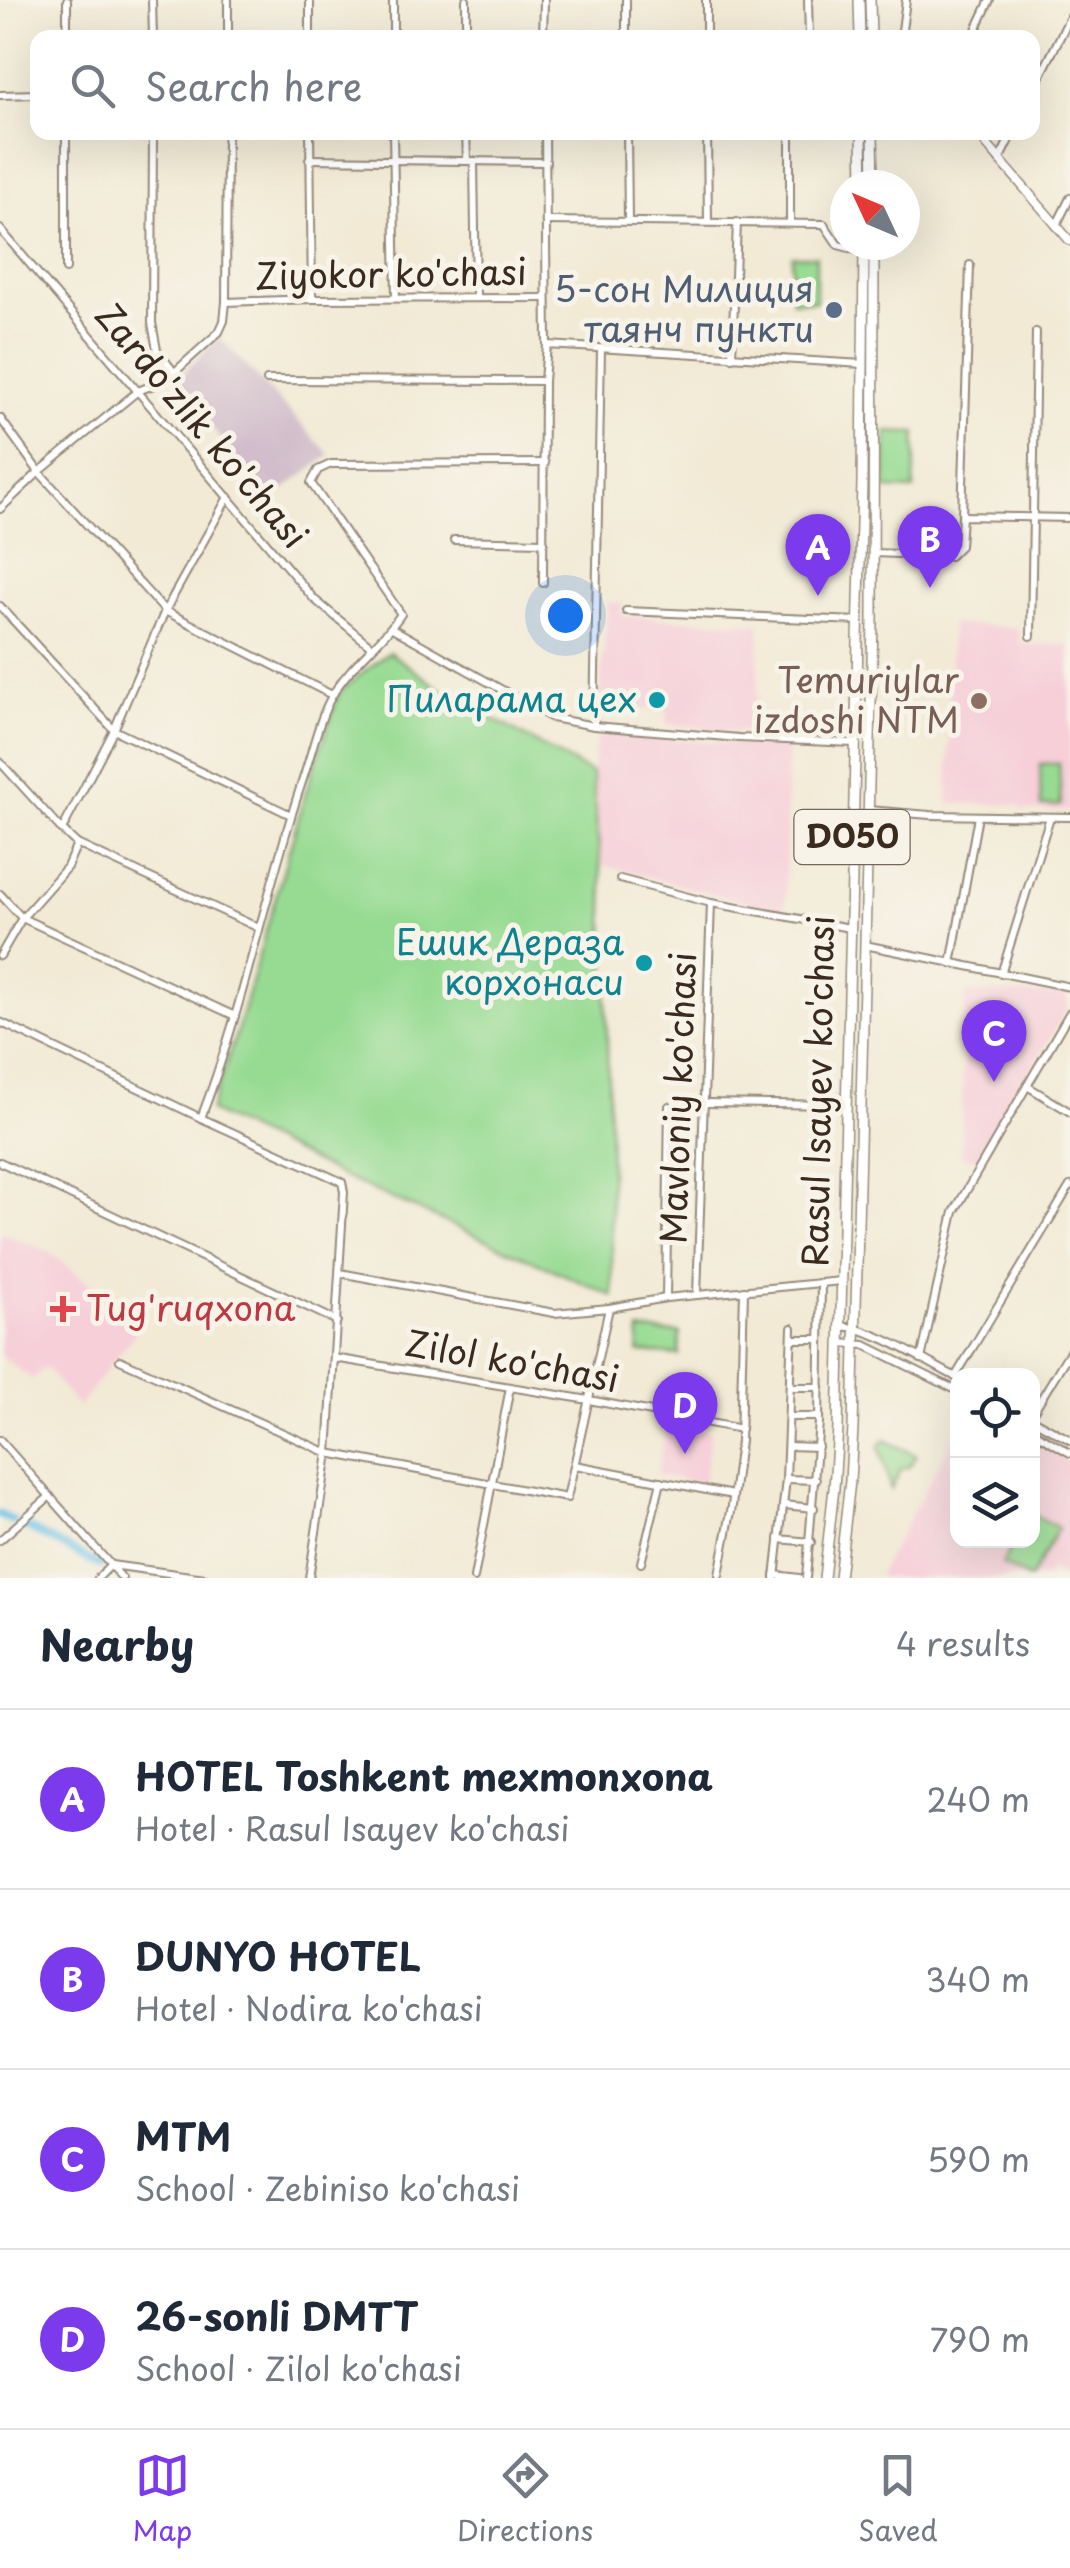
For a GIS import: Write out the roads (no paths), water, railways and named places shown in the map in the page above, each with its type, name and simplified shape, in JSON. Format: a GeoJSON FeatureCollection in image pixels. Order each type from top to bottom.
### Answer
{"type":"FeatureCollection","features":[{"type":"Feature","properties":{"kind":"main road"},"geometry":{"type":"LineString","coordinates":[[859,0],[860,30]]}},
{"type":"Feature","properties":{"kind":"main road"},"geometry":{"type":"LineString","coordinates":[[870,0],[871,30]]}},
{"type":"Feature","properties":{"kind":"main road"},"geometry":{"type":"LineString","coordinates":[[862,140],[863,170]]}},
{"type":"Feature","properties":{"kind":"main road"},"geometry":{"type":"LineString","coordinates":[[873,140],[874,170]]}},
{"type":"Feature","properties":{"kind":"main road","name":"Rasul Isayev ko'chasi"},"geometry":{"type":"LineString","coordinates":[[824,1578],[836,1458],[864,260]]}},
{"type":"Feature","properties":{"kind":"main road","name":"Rasul Isayev ko'chasi"},"geometry":{"type":"LineString","coordinates":[[839,1578],[852,1456],[873,622],[874,260]]}},
{"type":"Feature","properties":{"kind":"main road"},"geometry":{"type":"LineString","coordinates":[[858,621],[873,622]]}},
{"type":"Feature","properties":{"kind":"street"},"geometry":{"type":"LineString","coordinates":[[67,0],[67,30]]}},
{"type":"Feature","properties":{"kind":"street"},"geometry":{"type":"LineString","coordinates":[[152,0],[152,30]]}},
{"type":"Feature","properties":{"kind":"street"},"geometry":{"type":"LineString","coordinates":[[228,0],[228,30]]}},
{"type":"Feature","properties":{"kind":"street"},"geometry":{"type":"LineString","coordinates":[[310,0],[310,30]]}},
{"type":"Feature","properties":{"kind":"street"},"geometry":{"type":"LineString","coordinates":[[393,0],[393,30]]}},
{"type":"Feature","properties":{"kind":"street"},"geometry":{"type":"LineString","coordinates":[[466,0],[466,30]]}},
{"type":"Feature","properties":{"kind":"street"},"geometry":{"type":"LineString","coordinates":[[543,30],[544,0]]}},
{"type":"Feature","properties":{"kind":"street"},"geometry":{"type":"LineString","coordinates":[[626,0],[626,30]]}},
{"type":"Feature","properties":{"kind":"street"},"geometry":{"type":"LineString","coordinates":[[706,0],[706,30]]}},
{"type":"Feature","properties":{"kind":"street"},"geometry":{"type":"LineString","coordinates":[[808,0],[809,30]]}},
{"type":"Feature","properties":{"kind":"street"},"geometry":{"type":"LineString","coordinates":[[902,30],[906,0]]}},
{"type":"Feature","properties":{"kind":"street"},"geometry":{"type":"LineString","coordinates":[[976,30],[990,0]]}},
{"type":"Feature","properties":{"kind":"street"},"geometry":{"type":"LineString","coordinates":[[1040,77],[1070,18]]}},
{"type":"Feature","properties":{"kind":"street"},"geometry":{"type":"LineString","coordinates":[[0,95],[30,94]]}},
{"type":"Feature","properties":{"kind":"street"},"geometry":{"type":"LineString","coordinates":[[66,140],[66,269]]}},
{"type":"Feature","properties":{"kind":"street"},"geometry":{"type":"LineString","coordinates":[[153,140],[152,323],[157,350],[174,372]]}},
{"type":"Feature","properties":{"kind":"street","name":"Ziyokor ko'chasi"},"geometry":{"type":"LineString","coordinates":[[228,140],[226,302],[546,298]]}},
{"type":"Feature","properties":{"kind":"street"},"geometry":{"type":"LineString","coordinates":[[310,140],[312,299]]}},
{"type":"Feature","properties":{"kind":"street"},"geometry":{"type":"LineString","coordinates":[[393,140],[396,298]]}},
{"type":"Feature","properties":{"kind":"street"},"geometry":{"type":"LineString","coordinates":[[467,140],[476,298]]}},
{"type":"Feature","properties":{"kind":"street"},"geometry":{"type":"LineString","coordinates":[[543,583],[545,140]]}},
{"type":"Feature","properties":{"kind":"street"},"geometry":{"type":"LineString","coordinates":[[627,140],[628,221]]}},
{"type":"Feature","properties":{"kind":"street"},"geometry":{"type":"LineString","coordinates":[[707,140],[708,222]]}},
{"type":"Feature","properties":{"kind":"street"},"geometry":{"type":"LineString","coordinates":[[790,140],[790,223]]}},
{"type":"Feature","properties":{"kind":"street"},"geometry":{"type":"LineString","coordinates":[[983,140],[1070,242]]}},
{"type":"Feature","properties":{"kind":"street"},"geometry":{"type":"LineString","coordinates":[[1000,160],[1009,140]]}},
{"type":"Feature","properties":{"kind":"street"},"geometry":{"type":"LineString","coordinates":[[310,159],[546,162]]}},
{"type":"Feature","properties":{"kind":"street"},"geometry":{"type":"LineString","coordinates":[[1056,226],[1070,198]]}},
{"type":"Feature","properties":{"kind":"street"},"geometry":{"type":"LineString","coordinates":[[546,221],[824,224],[830,233]]}},
{"type":"Feature","properties":{"kind":"street"},"geometry":{"type":"LineString","coordinates":[[732,357],[736,222]]}},
{"type":"Feature","properties":{"kind":"street","name":"Zardo'zlik ko'chasi"},"geometry":{"type":"LineString","coordinates":[[0,229],[314,599],[372,647]]}},
{"type":"Feature","properties":{"kind":"street"},"geometry":{"type":"LineString","coordinates":[[873,553],[950,556],[960,546],[970,265]]}},
{"type":"Feature","properties":{"kind":"street"},"geometry":{"type":"LineString","coordinates":[[0,509],[138,391],[166,380],[219,332],[226,302]]}},
{"type":"Feature","properties":{"kind":"street"},"geometry":{"type":"LineString","coordinates":[[1031,636],[1036,332]]}},
{"type":"Feature","properties":{"kind":"street"},"geometry":{"type":"LineString","coordinates":[[547,345],[864,364]]}},
{"type":"Feature","properties":{"kind":"street"},"geometry":{"type":"LineString","coordinates":[[594,726],[601,349]]}},
{"type":"Feature","properties":{"kind":"street"},"geometry":{"type":"LineString","coordinates":[[267,380],[544,381]]}},
{"type":"Feature","properties":{"kind":"street"},"geometry":{"type":"LineString","coordinates":[[0,418],[39,472],[165,611],[332,695]]}},
{"type":"Feature","properties":{"kind":"street"},"geometry":{"type":"LineString","coordinates":[[201,1118],[236,1016],[291,815],[332,695],[401,614],[312,483],[318,470],[331,464],[545,463]]}},
{"type":"Feature","properties":{"kind":"street"},"geometry":{"type":"LineString","coordinates":[[62,830],[114,730],[165,611],[228,497]]}},
{"type":"Feature","properties":{"kind":"street"},"geometry":{"type":"LineString","coordinates":[[962,516],[1070,518]]}},
{"type":"Feature","properties":{"kind":"street"},"geometry":{"type":"LineString","coordinates":[[454,540],[544,542]]}},
{"type":"Feature","properties":{"kind":"street"},"geometry":{"type":"LineString","coordinates":[[0,606],[114,730],[291,815]]}},
{"type":"Feature","properties":{"kind":"street"},"geometry":{"type":"LineString","coordinates":[[626,611],[858,621]]}},
{"type":"Feature","properties":{"kind":"street"},"geometry":{"type":"LineString","coordinates":[[392,628],[552,718],[594,726],[854,743]]}},
{"type":"Feature","properties":{"kind":"street"},"geometry":{"type":"LineString","coordinates":[[0,762],[77,844],[260,928]]}},
{"type":"Feature","properties":{"kind":"street"},"geometry":{"type":"LineString","coordinates":[[868,810],[1070,817]]}},
{"type":"Feature","properties":{"kind":"street"},"geometry":{"type":"LineString","coordinates":[[952,964],[978,816]]}},
{"type":"Feature","properties":{"kind":"street"},"geometry":{"type":"LineString","coordinates":[[1000,974],[1050,817]]}},
{"type":"Feature","properties":{"kind":"street"},"geometry":{"type":"LineString","coordinates":[[0,956],[22,918],[66,866],[77,844]]}},
{"type":"Feature","properties":{"kind":"street"},"geometry":{"type":"LineString","coordinates":[[620,879],[710,903],[850,928]]}},
{"type":"Feature","properties":{"kind":"street"},"geometry":{"type":"LineString","coordinates":[[0,894],[22,918],[236,1016]]}},
{"type":"Feature","properties":{"kind":"street","name":"Mavloniy ko'chasi"},"geometry":{"type":"LineString","coordinates":[[698,1295],[710,903]]}},
{"type":"Feature","properties":{"kind":"street"},"geometry":{"type":"LineString","coordinates":[[865,945],[1070,987]]}},
{"type":"Feature","properties":{"kind":"street"},"geometry":{"type":"LineString","coordinates":[[919,1370],[924,1368],[922,1360],[954,1212],[1070,1012]]}},
{"type":"Feature","properties":{"kind":"street"},"geometry":{"type":"LineString","coordinates":[[0,1022],[342,1182],[328,1453],[309,1578]]}},
{"type":"Feature","properties":{"kind":"street"},"geometry":{"type":"LineString","coordinates":[[1027,1086],[1070,1112]]}},
{"type":"Feature","properties":{"kind":"street"},"geometry":{"type":"LineString","coordinates":[[705,1103],[846,1104]]}},
{"type":"Feature","properties":{"kind":"street"},"geometry":{"type":"LineString","coordinates":[[666,1298],[669,1106]]}},
{"type":"Feature","properties":{"kind":"street"},"geometry":{"type":"LineString","coordinates":[[0,1162],[336,1321]]}},
{"type":"Feature","properties":{"kind":"street"},"geometry":{"type":"LineString","coordinates":[[961,1368],[1070,1186]]}},
{"type":"Feature","properties":{"kind":"street"},"geometry":{"type":"LineString","coordinates":[[340,1273],[554,1313],[841,1281]]}},
{"type":"Feature","properties":{"kind":"street"},"geometry":{"type":"LineString","coordinates":[[792,1328],[786,1479],[775,1577],[802,1578],[816,1480],[821,1283]]}},
{"type":"Feature","properties":{"kind":"street"},"geometry":{"type":"LineString","coordinates":[[718,1575],[734,1495],[741,1429],[744,1290]]}},
{"type":"Feature","properties":{"kind":"street"},"geometry":{"type":"LineString","coordinates":[[120,1360],[328,1453],[568,1498],[609,1308]]}},
{"type":"Feature","properties":{"kind":"street"},"geometry":{"type":"LineString","coordinates":[[840,1326],[854,1327],[950,1374]]}},
{"type":"Feature","properties":{"kind":"street"},"geometry":{"type":"LineString","coordinates":[[792,1339],[820,1339]]}},
{"type":"Feature","properties":{"kind":"street"},"geometry":{"type":"LineString","coordinates":[[839,1343],[865,1345],[950,1387]]}},
{"type":"Feature","properties":{"kind":"street"},"geometry":{"type":"LineString","coordinates":[[1040,1402],[1070,1351]]}},
{"type":"Feature","properties":{"kind":"street","name":"Zilol ko'chasi"},"geometry":{"type":"LineString","coordinates":[[334,1358],[741,1429]]}},
{"type":"Feature","properties":{"kind":"street"},"geometry":{"type":"LineString","coordinates":[[474,1578],[510,1387]]}},
{"type":"Feature","properties":{"kind":"street"},"geometry":{"type":"LineString","coordinates":[[791,1387],[820,1387]]}},
{"type":"Feature","properties":{"kind":"street"},"geometry":{"type":"LineString","coordinates":[[790,1417],[819,1416]]}},
{"type":"Feature","properties":{"kind":"street"},"geometry":{"type":"LineString","coordinates":[[1040,1421],[1070,1440]]}},
{"type":"Feature","properties":{"kind":"street"},"geometry":{"type":"LineString","coordinates":[[1040,1436],[1070,1453]]}},
{"type":"Feature","properties":{"kind":"street"},"geometry":{"type":"LineString","coordinates":[[0,1440],[122,1578]]}},
{"type":"Feature","properties":{"kind":"street"},"geometry":{"type":"LineString","coordinates":[[788,1446],[818,1447]]}},
{"type":"Feature","properties":{"kind":"street"},"geometry":{"type":"LineString","coordinates":[[574,1465],[734,1495]]}},
{"type":"Feature","properties":{"kind":"street"},"geometry":{"type":"LineString","coordinates":[[786,1479],[816,1480]]}},
{"type":"Feature","properties":{"kind":"street"},"geometry":{"type":"LineString","coordinates":[[642,1563],[661,1482]]}},
{"type":"Feature","properties":{"kind":"street"},"geometry":{"type":"LineString","coordinates":[[0,1540],[50,1496]]}},
{"type":"Feature","properties":{"kind":"street"},"geometry":{"type":"LineString","coordinates":[[783,1505],[814,1508]]}},
{"type":"Feature","properties":{"kind":"street"},"geometry":{"type":"LineString","coordinates":[[779,1539],[810,1542]]}},
{"type":"Feature","properties":{"kind":"street"},"geometry":{"type":"LineString","coordinates":[[98,1578],[112,1566],[204,1578]]}},
{"type":"Feature","properties":{"kind":"waterway"},"geometry":{"type":"LineString","coordinates":[[0,1515],[13,1521]]}},
{"type":"Feature","properties":{"kind":"waterway"},"geometry":{"type":"LineString","coordinates":[[24,1526],[100,1565]]}},
{"type":"Feature","properties":{"kind":"place","name":"5-сон Милиция таянч пункти"},"geometry":{"type":"Point","coordinates":[834,310]}},
{"type":"Feature","properties":{"kind":"place","name":"DUNYO HOTEL"},"geometry":{"type":"Point","coordinates":[930,588]}},
{"type":"Feature","properties":{"kind":"place","name":"HOTEL Toshkent mexmonxona"},"geometry":{"type":"Point","coordinates":[818,596]}},
{"type":"Feature","properties":{"kind":"place","name":"Пиларама цех"},"geometry":{"type":"Point","coordinates":[657,700]}},
{"type":"Feature","properties":{"kind":"place","name":"Temuriylar izdoshi NTM"},"geometry":{"type":"Point","coordinates":[979,701]}},
{"type":"Feature","properties":{"kind":"place","name":"Ешик Дераза корхонаси"},"geometry":{"type":"Point","coordinates":[644,963]}},
{"type":"Feature","properties":{"kind":"place","name":"MTM"},"geometry":{"type":"Point","coordinates":[994,1082]}},
{"type":"Feature","properties":{"kind":"place","name":"Tug'ruqxona"},"geometry":{"type":"Point","coordinates":[63,1309]}},
{"type":"Feature","properties":{"kind":"place","name":"26-sonli DMTT"},"geometry":{"type":"Point","coordinates":[685,1454]}}]}
